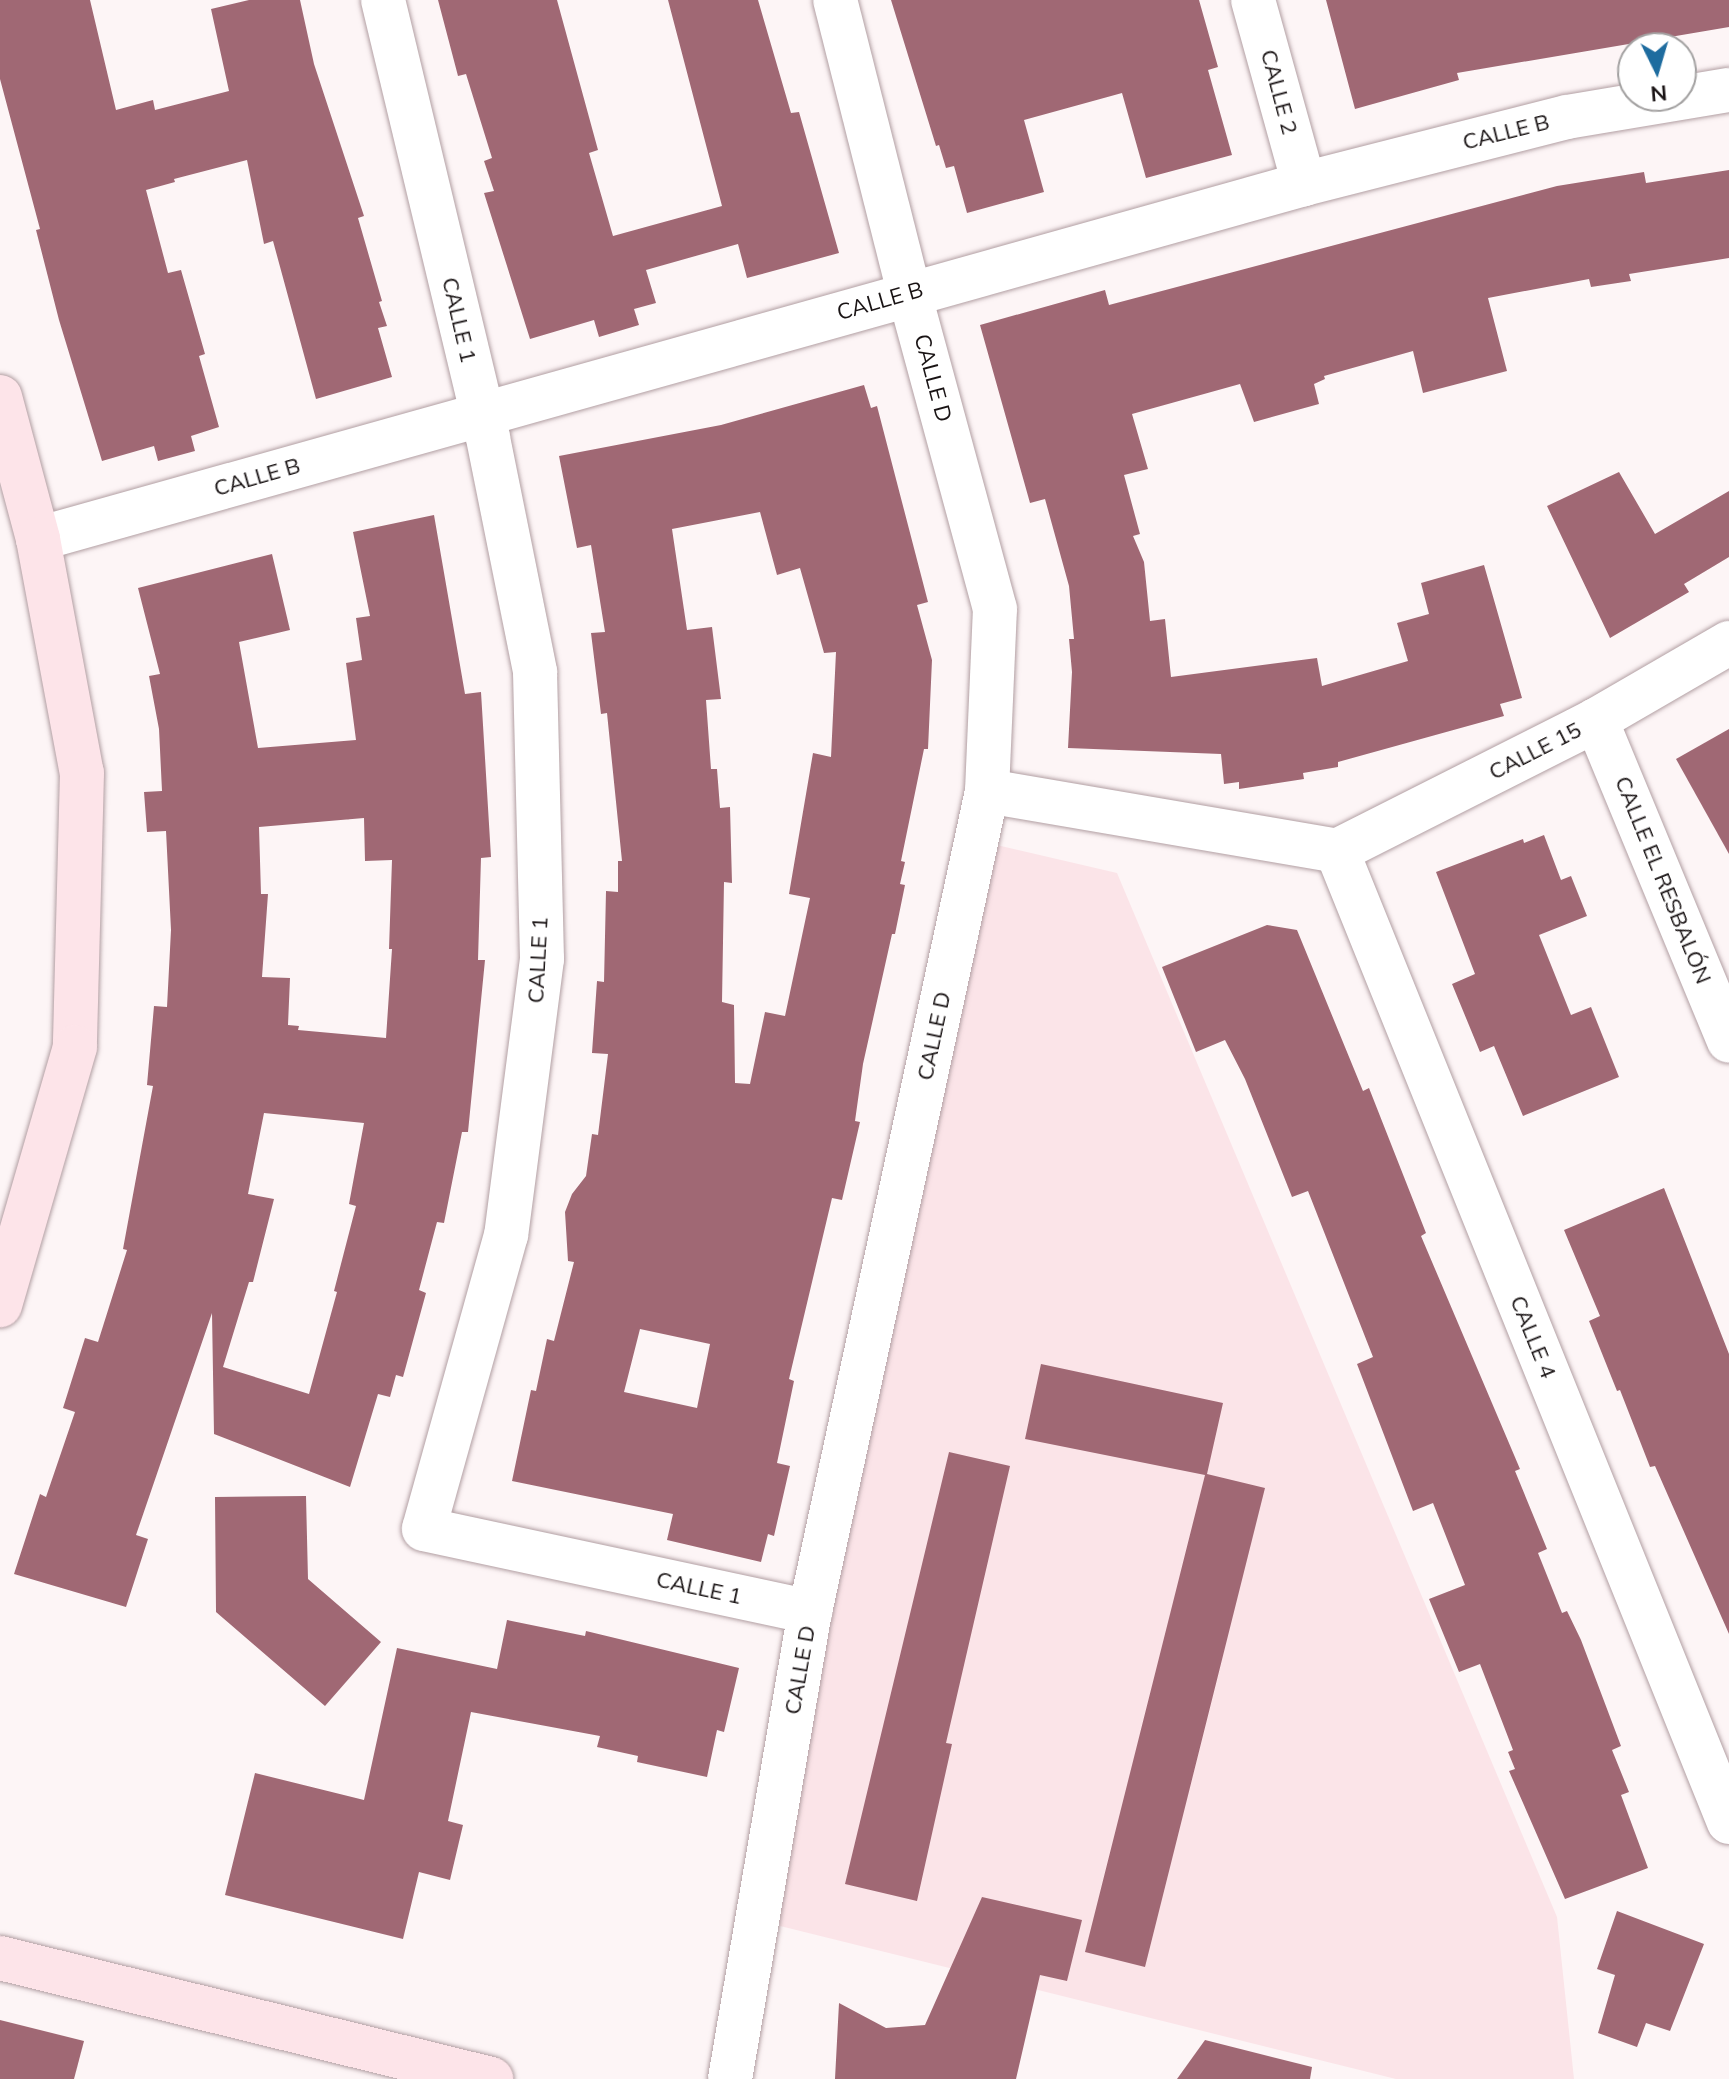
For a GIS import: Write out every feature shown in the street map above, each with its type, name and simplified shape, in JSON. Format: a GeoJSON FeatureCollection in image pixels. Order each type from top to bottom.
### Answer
{"type":"FeatureCollection","features":[{"type":"Feature","properties":{"kind":"street","name":"CALLE 1"},"geometry":{"type":"LineString","coordinates":[[383,0],[482,414],[535,672],[542,959],[506,1235],[424,1529],[810,1612]]}},
{"type":"Feature","properties":{"kind":"street","name":"CALLE D"},"geometry":{"type":"LineString","coordinates":[[730,2079],[810,1612],[987,791],[995,609],[909,292],[835,0]]}},
{"type":"Feature","properties":{"kind":"street","name":"CALLE 2"},"geometry":{"type":"LineString","coordinates":[[1253,0],[1304,184]]}},
{"type":"Feature","properties":{"kind":"street","name":"CALLE B"},"geometry":{"type":"LineString","coordinates":[[38,539],[909,292],[1304,184],[1567,117],[1729,90]]}},
{"type":"Feature","properties":{"kind":"street"},"geometry":{"type":"LineString","coordinates":[[0,397],[38,539],[82,773],[75,1047],[0,1305]]}},
{"type":"Feature","properties":{"kind":"street","name":"CALLE 15"},"geometry":{"type":"LineString","coordinates":[[1337,851],[1596,720],[1729,643]]}},
{"type":"Feature","properties":{"kind":"street","name":"CALLE EL RESBALÓN"},"geometry":{"type":"LineString","coordinates":[[1596,720],[1729,1041]]}},
{"type":"Feature","properties":{"kind":"street"},"geometry":{"type":"LineString","coordinates":[[987,791],[1337,851]]}},
{"type":"Feature","properties":{"kind":"street","name":"CALLE 4"},"geometry":{"type":"LineString","coordinates":[[1337,851],[1729,1822]]}},
{"type":"Feature","properties":{"kind":"street"},"geometry":{"type":"LineString","coordinates":[[0,1958],[491,2079]]}},
{"type":"Feature","properties":{"kind":"shaded area"},"geometry":{"type":"Polygon","coordinates":[[[967,838],[1117,873],[1557,1917],[1574,2079],[1396,2079],[744,1917],[967,838]]]}},
{"type":"Feature","properties":{"kind":"building"},"geometry":{"type":"Polygon","coordinates":[[[0,0],[90,0],[116,110],[153,100],[155,110],[229,91],[211,9],[249,0],[300,0],[314,64],[364,216],[358,218],[382,301],[379,302],[387,326],[378,328],[392,377],[316,399],[273,241],[264,244],[247,160],[174,179],[175,182],[146,190],[168,273],[181,270],[205,354],[199,356],[219,427],[191,436],[195,451],[158,461],[154,446],[102,461],[59,320],[36,230],[40,229],[0,79],[0,0]]]}},
{"type":"Feature","properties":{"kind":"building"},"geometry":{"type":"Polygon","coordinates":[[[438,0],[557,0],[598,150],[589,153],[613,236],[722,206],[668,0],[758,0],[791,113],[799,112],[839,253],[747,278],[738,244],[646,270],[656,303],[634,309],[639,325],[599,337],[594,320],[530,339],[484,193],[494,191],[484,161],[492,158],[466,74],[458,76],[438,0]]]}},
{"type":"Feature","properties":{"kind":"building"},"geometry":{"type":"Polygon","coordinates":[[[891,0],[1199,0],[1218,67],[1208,70],[1232,155],[1146,178],[1122,93],[1024,120],[1044,192],[967,213],[954,166],[946,168],[939,145],[936,146],[891,0]]]}},
{"type":"Feature","properties":{"kind":"building"},"geometry":{"type":"Polygon","coordinates":[[[1326,0],[1729,0],[1729,27],[1697,32],[1617,32],[1617,46],[1457,73],[1459,80],[1355,109],[1326,0]]]}},
{"type":"Feature","properties":{"kind":"building"},"geometry":{"type":"Polygon","coordinates":[[[1729,170],[1729,258],[1629,274],[1631,281],[1591,287],[1589,279],[1488,298],[1507,371],[1423,393],[1413,351],[1324,376],[1325,379],[1314,384],[1319,404],[1254,422],[1240,384],[1132,414],[1148,469],[1124,475],[1140,534],[1133,536],[1144,562],[1150,621],[1165,619],[1171,677],[1317,658],[1322,686],[1408,661],[1397,623],[1429,614],[1421,583],[1484,565],[1522,698],[1500,704],[1504,716],[1338,762],[1338,767],[1303,773],[1304,779],[1239,789],[1239,782],[1224,784],[1221,754],[1068,748],[1072,672],[1069,639],[1074,639],[1069,586],[1045,499],[1030,503],[980,325],[1105,290],[1109,305],[1557,186],[1644,172],[1646,183],[1729,170]]]}},
{"type":"Feature","properties":{"kind":"building"},"geometry":{"type":"Polygon","coordinates":[[[864,385],[871,408],[877,406],[928,602],[917,605],[932,660],[928,749],[924,749],[901,861],[905,862],[900,884],[905,885],[863,1064],[855,1121],[860,1122],[842,1200],[832,1198],[789,1379],[794,1381],[777,1463],[790,1466],[774,1536],[768,1534],[761,1562],[667,1540],[673,1514],[512,1481],[531,1390],[536,1391],[547,1339],[554,1341],[574,1262],[568,1261],[565,1212],[572,1194],[586,1176],[592,1134],[598,1135],[608,1054],[592,1053],[597,981],[604,982],[606,891],[618,892],[618,861],[622,861],[607,713],[601,714],[591,633],[605,632],[591,545],[577,548],[559,456],[721,425],[864,385]],[[760,512],[672,529],[687,630],[712,627],[721,699],[706,700],[711,769],[717,769],[720,808],[730,807],[732,883],[724,882],[722,1002],[734,1005],[735,1083],[750,1084],[765,1012],[785,1016],[810,898],[789,894],[813,753],[831,757],[836,652],[824,653],[800,568],[777,575],[760,512]],[[640,1329],[624,1392],[697,1408],[710,1344],[640,1329]]]}},
{"type":"Feature","properties":{"kind":"building"},"geometry":{"type":"Polygon","coordinates":[[[1619,472],[1655,534],[1729,491],[1729,557],[1684,584],[1689,592],[1610,638],[1547,506],[1619,472]]]}},
{"type":"Feature","properties":{"kind":"building"},"geometry":{"type":"Polygon","coordinates":[[[434,515],[465,694],[481,692],[491,857],[481,858],[478,960],[485,960],[468,1132],[462,1132],[444,1223],[437,1222],[419,1290],[426,1293],[403,1377],[396,1375],[390,1397],[378,1394],[350,1487],[214,1434],[212,1313],[136,1535],[148,1539],[126,1607],[14,1574],[40,1494],[46,1497],[75,1412],[63,1408],[85,1338],[98,1342],[127,1250],[123,1249],[153,1086],[147,1085],[154,1006],[167,1007],[171,930],[166,831],[147,832],[144,792],[162,791],[159,729],[149,676],[160,674],[138,588],[272,554],[290,630],[239,642],[258,748],[356,740],[346,663],[362,660],[356,618],[370,616],[353,532],[434,515]],[[364,818],[259,827],[261,894],[268,894],[262,977],[290,978],[288,1025],[299,1026],[298,1030],[386,1038],[392,949],[389,949],[392,860],[365,861],[364,818]],[[264,1113],[248,1194],[274,1199],[253,1282],[249,1282],[223,1367],[309,1394],[337,1292],[334,1291],[356,1206],[349,1204],[364,1123],[264,1113]]]}},
{"type":"Feature","properties":{"kind":"building"},"geometry":{"type":"Polygon","coordinates":[[[1729,729],[1729,854],[1676,759],[1729,729]]]}},
{"type":"Feature","properties":{"kind":"building"},"geometry":{"type":"Polygon","coordinates":[[[1544,835],[1561,880],[1571,876],[1587,916],[1539,935],[1571,1015],[1591,1007],[1619,1077],[1523,1116],[1494,1046],[1480,1052],[1452,984],[1475,974],[1436,872],[1523,839],[1524,843],[1544,835]]]}},
{"type":"Feature","properties":{"kind":"building"},"geometry":{"type":"Polygon","coordinates":[[[1267,925],[1297,930],[1363,1091],[1369,1088],[1426,1233],[1421,1236],[1520,1469],[1515,1471],[1547,1549],[1538,1553],[1562,1613],[1567,1611],[1581,1640],[1621,1746],[1612,1750],[1629,1792],[1621,1795],[1648,1868],[1565,1899],[1509,1771],[1515,1769],[1508,1752],[1513,1750],[1480,1664],[1459,1672],[1429,1599],[1465,1585],[1433,1503],[1413,1511],[1357,1364],[1373,1357],[1308,1191],[1292,1197],[1245,1079],[1225,1040],[1196,1052],[1162,967],[1267,925]]]}},
{"type":"Feature","properties":{"kind":"building"},"geometry":{"type":"Polygon","coordinates":[[[1664,1188],[1729,1354],[1729,1634],[1655,1466],[1650,1467],[1620,1390],[1617,1391],[1589,1321],[1600,1316],[1564,1230],[1664,1188]]]}},
{"type":"Feature","properties":{"kind":"building"},"geometry":{"type":"Polygon","coordinates":[[[1041,1364],[1223,1403],[1207,1474],[1265,1488],[1145,1967],[1085,1952],[1205,1475],[1025,1439],[1041,1364]]]}},
{"type":"Feature","properties":{"kind":"building"},"geometry":{"type":"Polygon","coordinates":[[[949,1452],[1010,1466],[946,1743],[952,1744],[917,1901],[845,1884],[949,1452]]]}},
{"type":"Feature","properties":{"kind":"building"},"geometry":{"type":"Polygon","coordinates":[[[306,1496],[308,1579],[381,1642],[325,1706],[216,1612],[215,1497],[306,1496]]]}},
{"type":"Feature","properties":{"kind":"building"},"geometry":{"type":"Polygon","coordinates":[[[507,1620],[585,1636],[586,1631],[739,1668],[724,1732],[717,1730],[707,1777],[637,1762],[638,1756],[597,1747],[600,1736],[471,1712],[448,1821],[463,1825],[450,1880],[419,1872],[403,1939],[225,1895],[255,1773],[364,1800],[397,1648],[497,1669],[507,1620]]]}},
{"type":"Feature","properties":{"kind":"building"},"geometry":{"type":"Polygon","coordinates":[[[982,1897],[1082,1920],[1067,1981],[1040,1975],[1016,2079],[835,2079],[839,2003],[886,2028],[925,2025],[982,1897]]]}},
{"type":"Feature","properties":{"kind":"building"},"geometry":{"type":"Polygon","coordinates":[[[1617,1911],[1704,1944],[1670,2031],[1646,2023],[1637,2047],[1598,2033],[1615,1975],[1597,1969],[1617,1911]]]}},
{"type":"Feature","properties":{"kind":"building"},"geometry":{"type":"Polygon","coordinates":[[[0,2020],[84,2041],[74,2079],[0,2079],[0,2020]]]}},
{"type":"Feature","properties":{"kind":"building"},"geometry":{"type":"Polygon","coordinates":[[[1205,2040],[1312,2067],[1310,2079],[1177,2079],[1205,2040]]]}}]}
